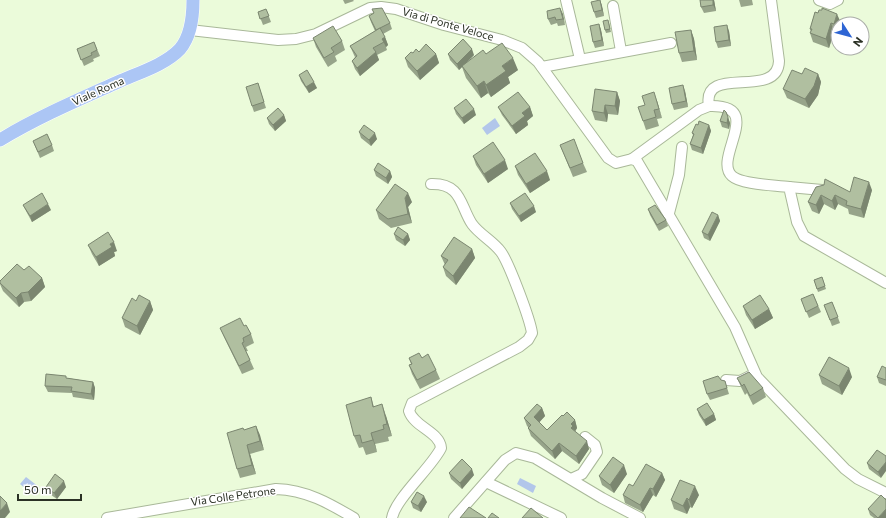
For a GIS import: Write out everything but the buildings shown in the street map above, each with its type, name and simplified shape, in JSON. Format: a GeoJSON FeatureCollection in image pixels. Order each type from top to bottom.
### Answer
{"type":"FeatureCollection","features":[{"type":"Feature","properties":{"kind":"main road"},"geometry":{"type":"LineString","coordinates":[[189,32],[193,0]]}},
{"type":"Feature","properties":{"kind":"main road","name":"Viale Roma"},"geometry":{"type":"LineString","coordinates":[[0,140],[53,111],[167,59],[181,48],[189,32]]}},
{"type":"Feature","properties":{"kind":"street"},"geometry":{"type":"LineString","coordinates":[[566,0],[580,59]]}},
{"type":"Feature","properties":{"kind":"street"},"geometry":{"type":"LineString","coordinates":[[770,0],[779,61],[777,71],[773,77],[768,79],[726,84],[716,87],[709,95],[709,106],[728,109],[736,118],[737,126],[728,163],[728,171],[732,176],[745,181],[822,190]]}},
{"type":"Feature","properties":{"kind":"street"},"geometry":{"type":"LineString","coordinates":[[819,0],[830,4],[838,0]]}},
{"type":"Feature","properties":{"kind":"street"},"geometry":{"type":"LineString","coordinates":[[613,6],[621,51]]}},
{"type":"Feature","properties":{"kind":"street","name":"Via di Ponte Veloce"},"geometry":{"type":"LineString","coordinates":[[189,32],[278,40],[296,40],[316,34],[370,8],[386,7],[444,26],[512,44],[527,52],[542,67],[608,158],[616,163],[636,158],[699,110],[709,106]]}},
{"type":"Feature","properties":{"kind":"street"},"geometry":{"type":"LineString","coordinates":[[542,67],[671,42]]}},
{"type":"Feature","properties":{"kind":"street"},"geometry":{"type":"LineString","coordinates":[[668,213],[679,174],[682,147]]}},
{"type":"Feature","properties":{"kind":"street"},"geometry":{"type":"LineString","coordinates":[[636,158],[735,327],[754,372],[762,383],[845,469],[858,479],[886,493]]}},
{"type":"Feature","properties":{"kind":"street"},"geometry":{"type":"LineString","coordinates":[[392,518],[393,513],[401,501],[441,448],[438,440],[410,415],[412,403],[519,348],[528,340],[532,332],[501,251],[472,223],[463,204],[456,194],[445,186],[431,184]]}},
{"type":"Feature","properties":{"kind":"street"},"geometry":{"type":"LineString","coordinates":[[789,187],[797,222],[804,236],[886,283]]}},
{"type":"Feature","properties":{"kind":"street"},"geometry":{"type":"LineString","coordinates":[[726,380],[740,381],[754,372]]}},
{"type":"Feature","properties":{"kind":"street"},"geometry":{"type":"LineString","coordinates":[[571,479],[582,474],[597,452],[595,444],[585,437]]}},
{"type":"Feature","properties":{"kind":"street"},"geometry":{"type":"LineString","coordinates":[[454,518],[507,458],[516,453],[535,458],[640,518]]}},
{"type":"Feature","properties":{"kind":"street"},"geometry":{"type":"LineString","coordinates":[[486,482],[561,518]]}},
{"type":"Feature","properties":{"kind":"street","name":"Via Colle Petrone"},"geometry":{"type":"LineString","coordinates":[[106,518],[276,489],[297,491],[314,496],[354,518]]}},
{"type":"Feature","properties":{"kind":"water"},"geometry":{"type":"Polygon","coordinates":[[[495,118],[500,126],[487,135],[482,128],[495,118]]]}},
{"type":"Feature","properties":{"kind":"water"},"geometry":{"type":"Polygon","coordinates":[[[26,477],[39,487],[33,495],[20,484],[26,477]]]}},
{"type":"Feature","properties":{"kind":"water"},"geometry":{"type":"Polygon","coordinates":[[[520,478],[536,486],[533,493],[517,484],[520,478]]]}}]}
